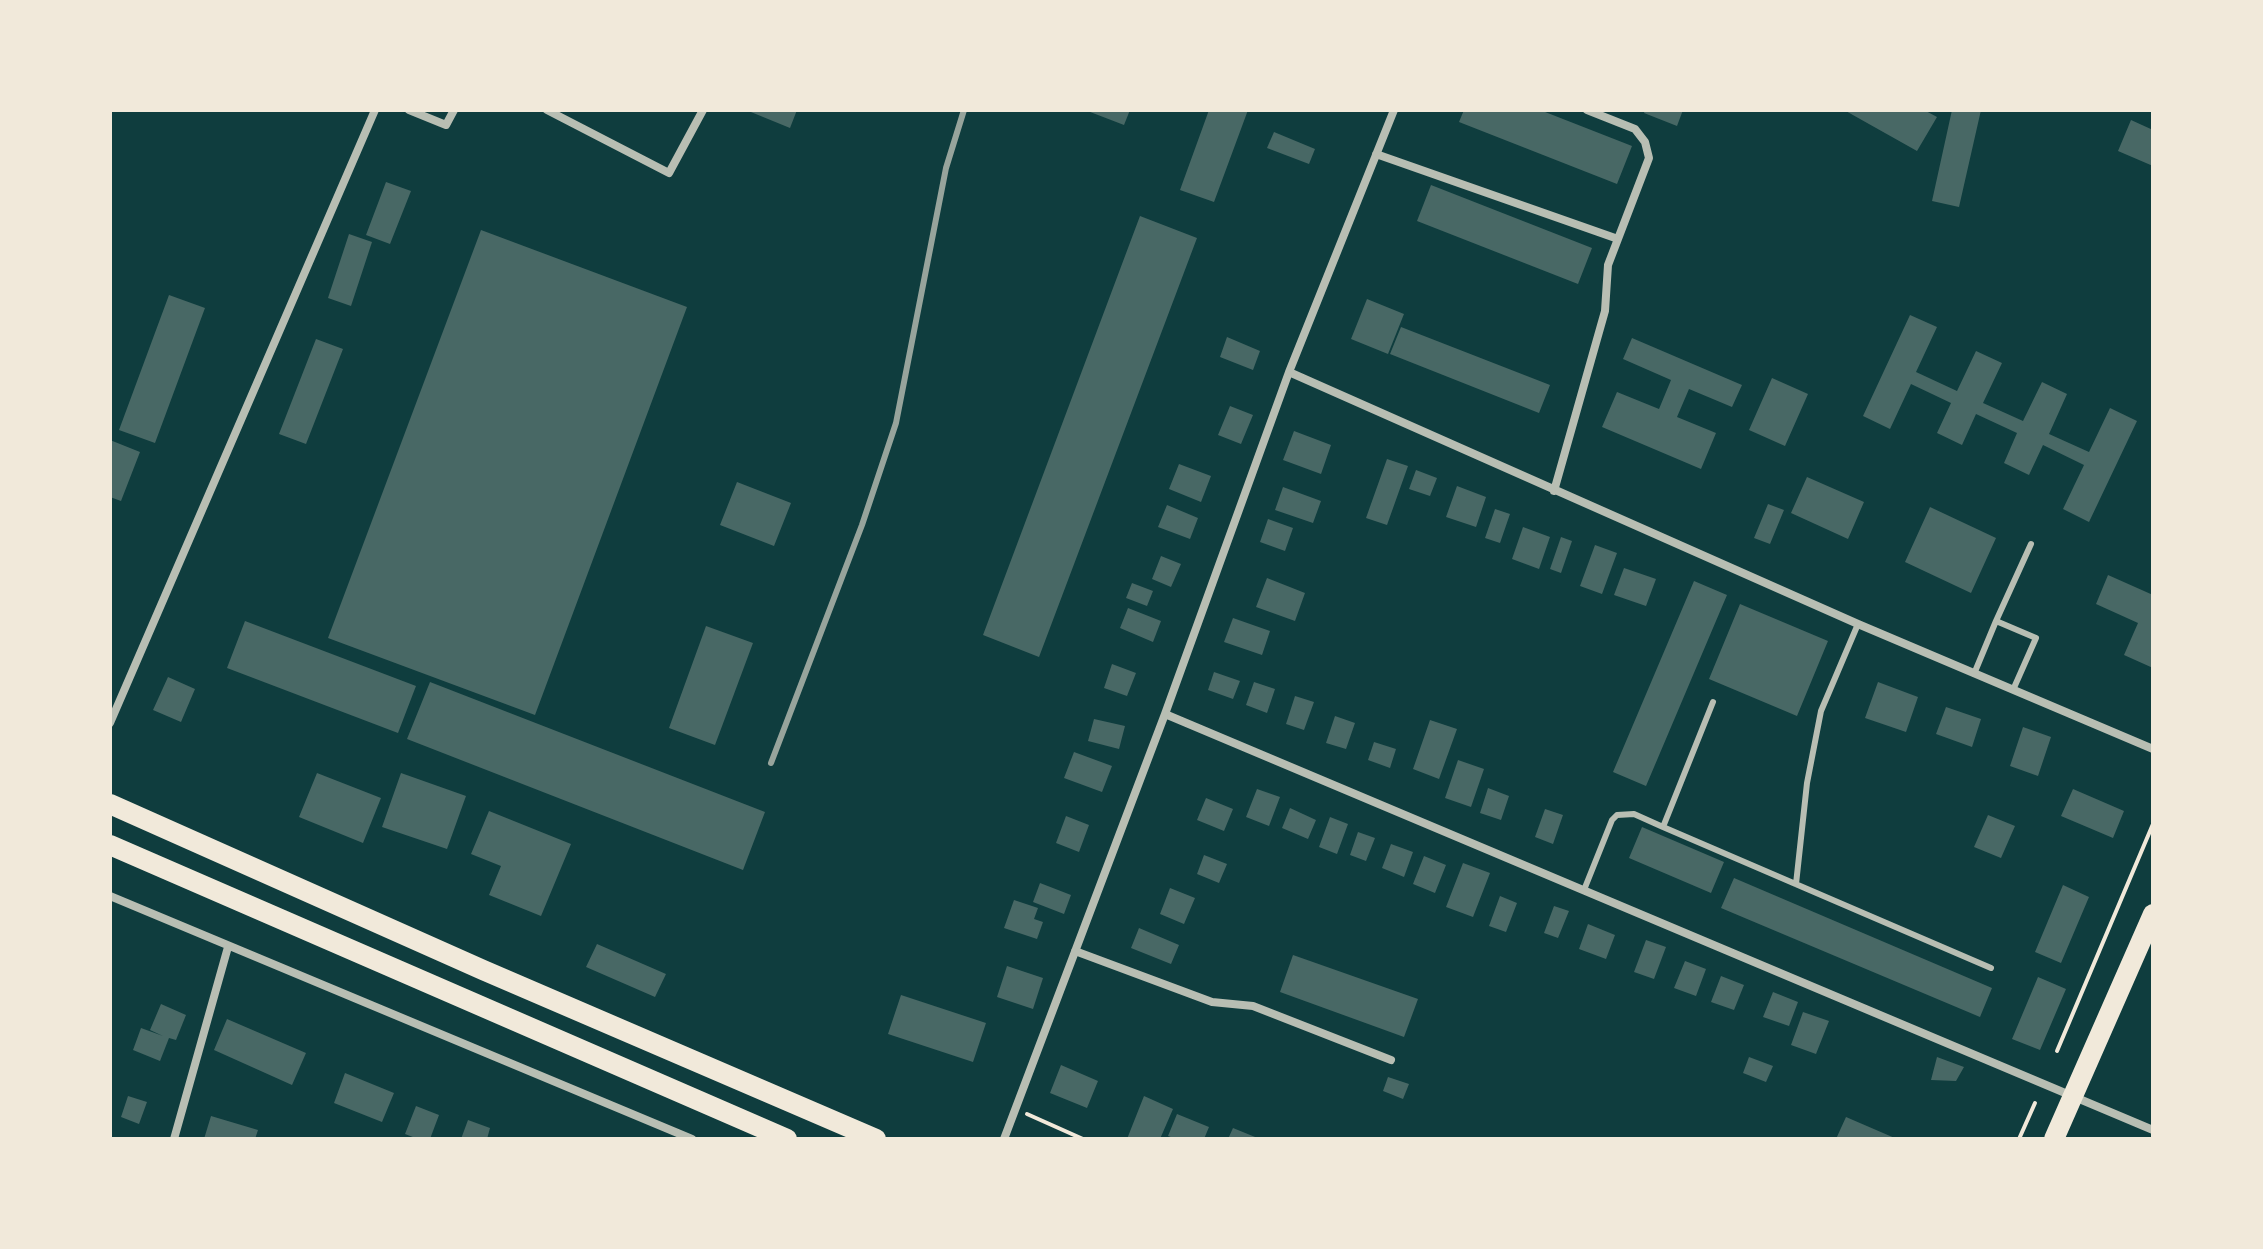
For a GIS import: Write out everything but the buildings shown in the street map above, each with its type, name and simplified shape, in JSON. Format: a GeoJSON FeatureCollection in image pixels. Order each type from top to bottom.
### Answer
{"type":"FeatureCollection","features":[{"type":"Feature","properties":{"kind":"main road"},"geometry":{"type":"LineString","coordinates":[[110,804],[595,1019],[876,1139]]}},
{"type":"Feature","properties":{"kind":"main road"},"geometry":{"type":"LineString","coordinates":[[110,845],[787,1139]]}},
{"type":"Feature","properties":{"kind":"main road"},"geometry":{"type":"LineString","coordinates":[[2054,1139],[2153,914]]}},
{"type":"Feature","properties":{"kind":"street"},"geometry":{"type":"LineString","coordinates":[[110,723],[375,110]]}},
{"type":"Feature","properties":{"kind":"street"},"geometry":{"type":"LineString","coordinates":[[409,110],[446,125],[454,110]]}},
{"type":"Feature","properties":{"kind":"street"},"geometry":{"type":"LineString","coordinates":[[547,110],[669,173],[703,110]]}},
{"type":"Feature","properties":{"kind":"street"},"geometry":{"type":"LineString","coordinates":[[1004,1139],[1165,714],[1289,372],[1394,110]]}},
{"type":"Feature","properties":{"kind":"street"},"geometry":{"type":"LineString","coordinates":[[1554,491],[1605,311],[1608,265],[1649,158],[1645,142],[1635,129],[1587,110]]}},
{"type":"Feature","properties":{"kind":"street"},"geometry":{"type":"LineString","coordinates":[[1376,154],[1618,239]]}},
{"type":"Feature","properties":{"kind":"street"},"geometry":{"type":"LineString","coordinates":[[1289,372],[1858,624],[2153,749]]}},
{"type":"Feature","properties":{"kind":"street"},"geometry":{"type":"LineString","coordinates":[[1165,714],[2153,1130]]}},
{"type":"Feature","properties":{"kind":"street"},"geometry":{"type":"LineString","coordinates":[[110,896],[692,1139]]}},
{"type":"Feature","properties":{"kind":"street"},"geometry":{"type":"LineString","coordinates":[[174,1139],[228,947]]}},
{"type":"Feature","properties":{"kind":"street"},"geometry":{"type":"LineString","coordinates":[[1075,951],[1212,1002],[1253,1006],[1391,1060]]}},
{"type":"Feature","properties":{"kind":"lane"},"geometry":{"type":"LineString","coordinates":[[1974,674],[2031,544]]}},
{"type":"Feature","properties":{"kind":"lane"},"geometry":{"type":"LineString","coordinates":[[1996,621],[2036,638],[2013,690]]}},
{"type":"Feature","properties":{"kind":"lane"},"geometry":{"type":"LineString","coordinates":[[1796,884],[1807,783],[1821,711],[1858,624]]}},
{"type":"Feature","properties":{"kind":"lane"},"geometry":{"type":"LineString","coordinates":[[1663,827],[1713,702]]}},
{"type":"Feature","properties":{"kind":"lane"},"geometry":{"type":"LineString","coordinates":[[1584,890],[1612,820],[1617,815],[1634,814],[1991,968]]}},
{"type":"Feature","properties":{"kind":"path"},"geometry":{"type":"LineString","coordinates":[[2057,1051],[2153,824]]}},
{"type":"Feature","properties":{"kind":"path"},"geometry":{"type":"LineString","coordinates":[[2019,1139],[2035,1103]]}},
{"type":"Feature","properties":{"kind":"path"},"geometry":{"type":"LineString","coordinates":[[1016,1109],[1083,1139]]}},
{"type":"Feature","properties":{"kind":"railway"},"geometry":{"type":"LineString","coordinates":[[771,763],[862,525],[896,423],[946,168],[964,110]]}}]}
